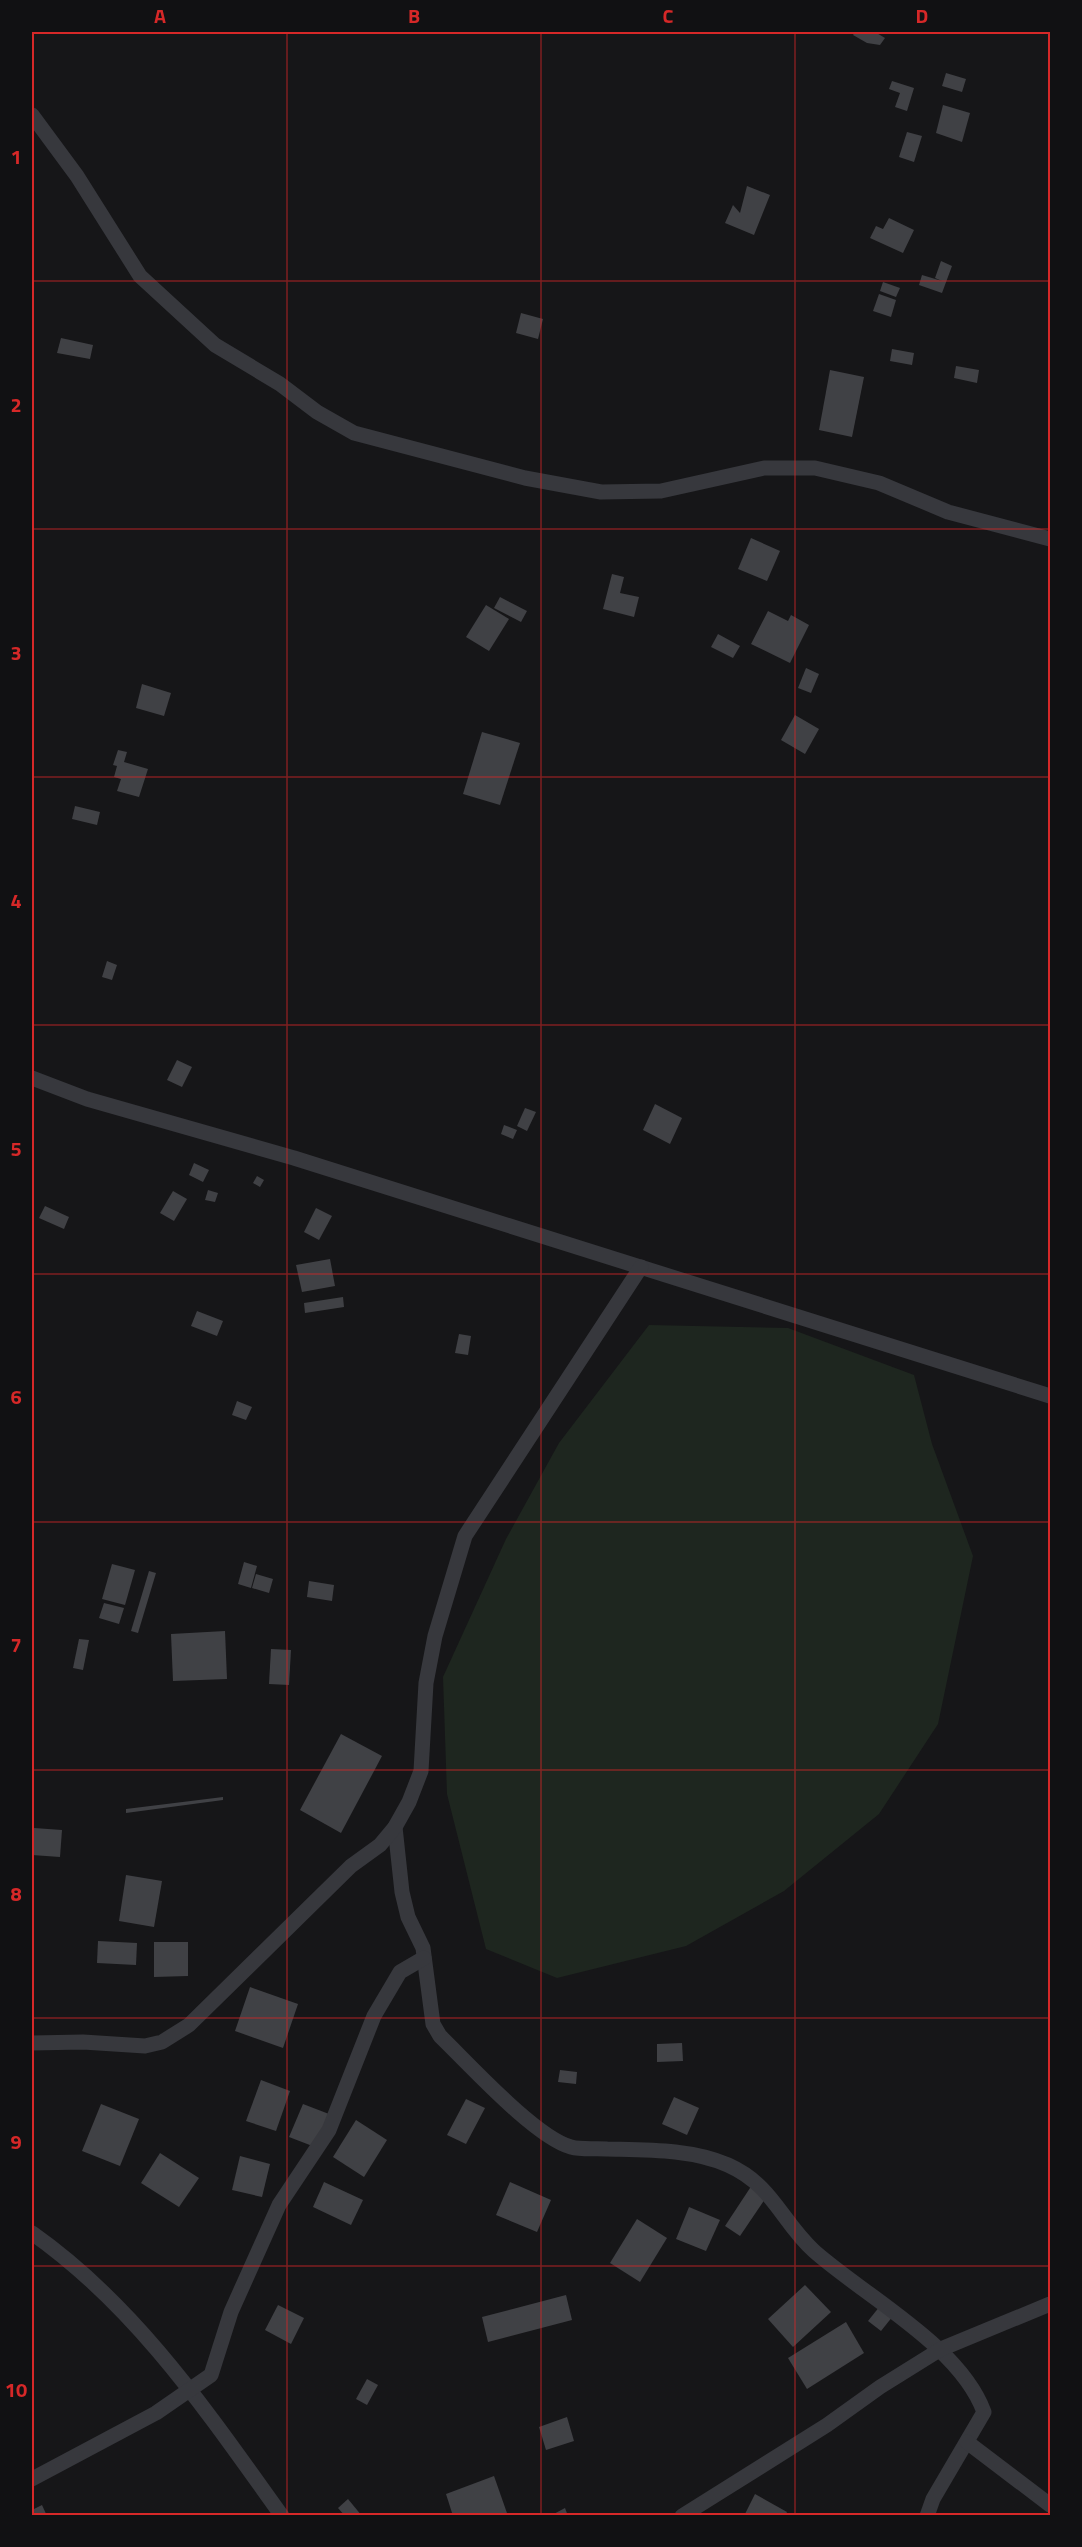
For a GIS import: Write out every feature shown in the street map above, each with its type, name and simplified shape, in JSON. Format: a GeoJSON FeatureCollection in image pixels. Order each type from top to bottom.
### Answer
{"type":"FeatureCollection","features":[{"type":"Feature","properties":{"kind":"street"},"geometry":{"type":"LineString","coordinates":[[32,114],[77,176],[140,276],[215,345],[280,384],[317,412],[354,433],[525,478],[601,492],[661,491],[764,468],[815,468],[879,483],[948,512],[1050,539]]}},
{"type":"Feature","properties":{"kind":"street"},"geometry":{"type":"LineString","coordinates":[[32,1078],[87,1099],[294,1158],[1050,1396]]}},
{"type":"Feature","properties":{"kind":"street"},"geometry":{"type":"LineString","coordinates":[[32,2043],[83,2042],[145,2046],[162,2042],[189,2025],[351,1866],[381,1845],[395,1827],[409,1802],[421,1771],[426,1683],[435,1636],[465,1536],[641,1267]]}},
{"type":"Feature","properties":{"kind":"street"},"geometry":{"type":"LineString","coordinates":[[395,1827],[402,1892],[424,1958],[433,2024],[440,2036],[501,2096],[545,2134],[557,2142],[574,2148],[664,2151],[708,2158],[746,2174],[759,2183],[812,2249],[941,2349],[980,2401],[984,2412],[933,2499],[927,2516]]}},
{"type":"Feature","properties":{"kind":"street"},"geometry":{"type":"LineString","coordinates":[[32,2479],[156,2413],[211,2375],[231,2313],[279,2205],[329,2130],[374,2016],[400,1972],[424,1958]]}},
{"type":"Feature","properties":{"kind":"street"},"geometry":{"type":"LineString","coordinates":[[32,2233],[97,2284],[175,2368],[282,2516]]}},
{"type":"Feature","properties":{"kind":"street"},"geometry":{"type":"LineString","coordinates":[[682,2516],[827,2426],[879,2387],[941,2349],[1050,2304]]}},
{"type":"Feature","properties":{"kind":"street"},"geometry":{"type":"LineString","coordinates":[[967,2442],[1050,2505]]}},
{"type":"Feature","properties":{"kind":"shaded area"},"geometry":{"type":"Polygon","coordinates":[[[649,1325],[788,1328],[914,1375],[932,1444],[973,1556],[938,1724],[879,1814],[784,1891],[686,1946],[557,1978],[486,1949],[447,1794],[443,1677],[506,1539],[559,1443],[649,1325]]]}},
{"type":"Feature","properties":{"kind":"building"},"geometry":{"type":"Polygon","coordinates":[[[855,32],[875,32],[885,38],[880,45],[867,43],[853,35],[855,32]]]}},
{"type":"Feature","properties":{"kind":"building"},"geometry":{"type":"Polygon","coordinates":[[[946,73],[966,79],[962,92],[942,86],[946,73]]]}},
{"type":"Feature","properties":{"kind":"building"},"geometry":{"type":"Polygon","coordinates":[[[892,81],[914,88],[907,111],[895,107],[900,93],[889,89],[892,81]]]}},
{"type":"Feature","properties":{"kind":"building"},"geometry":{"type":"Polygon","coordinates":[[[943,105],[970,113],[962,142],[936,133],[943,105]]]}},
{"type":"Feature","properties":{"kind":"building"},"geometry":{"type":"Polygon","coordinates":[[[907,132],[922,136],[914,162],[899,157],[907,132]]]}},
{"type":"Feature","properties":{"kind":"building"},"geometry":{"type":"Polygon","coordinates":[[[747,186],[770,195],[754,235],[725,223],[733,205],[740,213],[747,186]]]}},
{"type":"Feature","properties":{"kind":"building"},"geometry":{"type":"Polygon","coordinates":[[[889,218],[914,230],[903,253],[870,238],[876,226],[883,229],[889,218]]]}},
{"type":"Feature","properties":{"kind":"building"},"geometry":{"type":"Polygon","coordinates":[[[941,261],[952,266],[942,293],[919,285],[922,275],[942,281],[935,278],[941,261]]]}},
{"type":"Feature","properties":{"kind":"building"},"geometry":{"type":"Polygon","coordinates":[[[883,282],[900,288],[896,297],[880,291],[883,282]]]}},
{"type":"Feature","properties":{"kind":"building"},"geometry":{"type":"Polygon","coordinates":[[[879,294],[896,300],[891,317],[873,311],[879,294]]]}},
{"type":"Feature","properties":{"kind":"building"},"geometry":{"type":"Polygon","coordinates":[[[521,313],[543,319],[538,339],[516,333],[521,313]]]}},
{"type":"Feature","properties":{"kind":"building"},"geometry":{"type":"Polygon","coordinates":[[[61,338],[93,345],[90,359],[57,353],[61,338]]]}},
{"type":"Feature","properties":{"kind":"building"},"geometry":{"type":"Polygon","coordinates":[[[892,349],[914,353],[912,365],[890,361],[892,349]]]}},
{"type":"Feature","properties":{"kind":"building"},"geometry":{"type":"Polygon","coordinates":[[[956,366],[979,370],[977,383],[954,378],[956,366]]]}},
{"type":"Feature","properties":{"kind":"building"},"geometry":{"type":"Polygon","coordinates":[[[830,370],[864,377],[852,437],[819,430],[830,370]]]}},
{"type":"Feature","properties":{"kind":"building"},"geometry":{"type":"Polygon","coordinates":[[[751,538],[780,551],[767,581],[738,569],[751,538]]]}},
{"type":"Feature","properties":{"kind":"building"},"geometry":{"type":"Polygon","coordinates":[[[612,574],[624,577],[620,593],[639,597],[634,617],[603,609],[612,574]]]}},
{"type":"Feature","properties":{"kind":"building"},"geometry":{"type":"Polygon","coordinates":[[[500,597],[527,611],[521,622],[494,608],[500,597]]]}},
{"type":"Feature","properties":{"kind":"building"},"geometry":{"type":"Polygon","coordinates":[[[486,605],[509,619],[489,651],[466,637],[486,605]]]}},
{"type":"Feature","properties":{"kind":"building"},"geometry":{"type":"Polygon","coordinates":[[[768,611],[788,621],[791,615],[809,625],[790,663],[751,644],[768,611]]]}},
{"type":"Feature","properties":{"kind":"building"},"geometry":{"type":"Polygon","coordinates":[[[718,634],[740,646],[733,658],[711,647],[718,634]]]}},
{"type":"Feature","properties":{"kind":"building"},"geometry":{"type":"Polygon","coordinates":[[[806,668],[819,674],[811,693],[798,688],[806,668]]]}},
{"type":"Feature","properties":{"kind":"building"},"geometry":{"type":"Polygon","coordinates":[[[142,684],[171,693],[164,716],[136,708],[142,684]]]}},
{"type":"Feature","properties":{"kind":"building"},"geometry":{"type":"Polygon","coordinates":[[[795,715],[819,729],[805,754],[781,740],[795,715]]]}},
{"type":"Feature","properties":{"kind":"building"},"geometry":{"type":"Polygon","coordinates":[[[482,732],[520,743],[500,805],[463,794],[482,732]]]}},
{"type":"Feature","properties":{"kind":"building"},"geometry":{"type":"Polygon","coordinates":[[[118,750],[127,752],[124,762],[148,769],[139,797],[117,791],[121,779],[114,777],[117,766],[113,765],[118,750]]]}},
{"type":"Feature","properties":{"kind":"building"},"geometry":{"type":"Polygon","coordinates":[[[75,806],[100,812],[97,825],[72,819],[75,806]]]}},
{"type":"Feature","properties":{"kind":"building"},"geometry":{"type":"Polygon","coordinates":[[[107,961],[117,965],[112,980],[102,977],[107,961]]]}},
{"type":"Feature","properties":{"kind":"building"},"geometry":{"type":"Polygon","coordinates":[[[177,1060],[192,1067],[182,1087],[167,1080],[177,1060]]]}},
{"type":"Feature","properties":{"kind":"building"},"geometry":{"type":"Polygon","coordinates":[[[655,1104],[682,1118],[670,1144],[643,1130],[655,1104]]]}},
{"type":"Feature","properties":{"kind":"building"},"geometry":{"type":"Polygon","coordinates":[[[525,1108],[536,1112],[527,1131],[517,1126],[525,1108]]]}},
{"type":"Feature","properties":{"kind":"building"},"geometry":{"type":"Polygon","coordinates":[[[504,1125],[517,1130],[513,1139],[501,1134],[504,1125]]]}},
{"type":"Feature","properties":{"kind":"building"},"geometry":{"type":"Polygon","coordinates":[[[194,1163],[209,1170],[203,1182],[189,1175],[194,1163]]]}},
{"type":"Feature","properties":{"kind":"building"},"geometry":{"type":"Polygon","coordinates":[[[257,1176],[264,1180],[260,1187],[253,1183],[257,1176]]]}},
{"type":"Feature","properties":{"kind":"building"},"geometry":{"type":"Polygon","coordinates":[[[208,1190],[218,1193],[215,1202],[205,1200],[208,1190]]]}},
{"type":"Feature","properties":{"kind":"building"},"geometry":{"type":"Polygon","coordinates":[[[173,1191],[187,1199],[174,1221],[160,1213],[173,1191]]]}},
{"type":"Feature","properties":{"kind":"building"},"geometry":{"type":"Polygon","coordinates":[[[45,1206],[69,1217],[64,1229],[39,1218],[45,1206]]]}},
{"type":"Feature","properties":{"kind":"building"},"geometry":{"type":"Polygon","coordinates":[[[316,1208],[332,1216],[319,1240],[304,1232],[316,1208]]]}},
{"type":"Feature","properties":{"kind":"building"},"geometry":{"type":"Polygon","coordinates":[[[330,1259],[335,1286],[302,1292],[296,1265],[330,1259]]]}},
{"type":"Feature","properties":{"kind":"building"},"geometry":{"type":"Polygon","coordinates":[[[343,1297],[344,1307],[305,1313],[304,1303],[343,1297]]]}},
{"type":"Feature","properties":{"kind":"building"},"geometry":{"type":"Polygon","coordinates":[[[197,1311],[223,1321],[217,1336],[191,1326],[197,1311]]]}},
{"type":"Feature","properties":{"kind":"building"},"geometry":{"type":"Polygon","coordinates":[[[459,1334],[471,1336],[468,1355],[455,1353],[459,1334]]]}},
{"type":"Feature","properties":{"kind":"building"},"geometry":{"type":"Polygon","coordinates":[[[237,1401],[252,1407],[246,1420],[232,1415],[237,1401]]]}},
{"type":"Feature","properties":{"kind":"building"},"geometry":{"type":"Polygon","coordinates":[[[244,1562],[257,1566],[251,1588],[238,1584],[244,1562]]]}},
{"type":"Feature","properties":{"kind":"building"},"geometry":{"type":"Polygon","coordinates":[[[112,1564],[135,1570],[125,1605],[102,1599],[112,1564]]]}},
{"type":"Feature","properties":{"kind":"building"},"geometry":{"type":"Polygon","coordinates":[[[149,1571],[156,1573],[138,1633],[131,1631],[149,1571]]]}},
{"type":"Feature","properties":{"kind":"building"},"geometry":{"type":"Polygon","coordinates":[[[256,1574],[273,1579],[269,1593],[252,1588],[256,1574]]]}},
{"type":"Feature","properties":{"kind":"building"},"geometry":{"type":"Polygon","coordinates":[[[309,1581],[334,1585],[332,1601],[307,1597],[309,1581]]]}},
{"type":"Feature","properties":{"kind":"building"},"geometry":{"type":"Polygon","coordinates":[[[104,1603],[124,1608],[119,1624],[99,1618],[104,1603]]]}},
{"type":"Feature","properties":{"kind":"building"},"geometry":{"type":"Polygon","coordinates":[[[225,1631],[227,1679],[173,1681],[171,1634],[225,1631]]]}},
{"type":"Feature","properties":{"kind":"building"},"geometry":{"type":"Polygon","coordinates":[[[79,1639],[89,1640],[83,1670],[73,1668],[79,1639]]]}},
{"type":"Feature","properties":{"kind":"building"},"geometry":{"type":"Polygon","coordinates":[[[271,1649],[291,1650],[289,1685],[269,1684],[271,1649]]]}},
{"type":"Feature","properties":{"kind":"building"},"geometry":{"type":"Polygon","coordinates":[[[341,1734],[382,1756],[341,1833],[300,1810],[341,1734]]]}},
{"type":"Feature","properties":{"kind":"building"},"geometry":{"type":"Polygon","coordinates":[[[223,1797],[223,1800],[126,1813],[126,1809],[223,1797]]]}},
{"type":"Feature","properties":{"kind":"building"},"geometry":{"type":"Polygon","coordinates":[[[34,1828],[62,1830],[60,1857],[32,1855],[34,1828]]]}},
{"type":"Feature","properties":{"kind":"building"},"geometry":{"type":"Polygon","coordinates":[[[126,1875],[162,1881],[154,1927],[119,1921],[126,1875]]]}},
{"type":"Feature","properties":{"kind":"building"},"geometry":{"type":"Polygon","coordinates":[[[98,1941],[137,1943],[136,1965],[97,1963],[98,1941]]]}},
{"type":"Feature","properties":{"kind":"building"},"geometry":{"type":"Polygon","coordinates":[[[154,1942],[188,1942],[188,1976],[154,1977],[154,1942]]]}},
{"type":"Feature","properties":{"kind":"building"},"geometry":{"type":"Polygon","coordinates":[[[250,1987],[298,2004],[283,2048],[235,2031],[250,1987]]]}},
{"type":"Feature","properties":{"kind":"building"},"geometry":{"type":"Polygon","coordinates":[[[682,2043],[683,2061],[657,2062],[657,2044],[682,2043]]]}},
{"type":"Feature","properties":{"kind":"building"},"geometry":{"type":"Polygon","coordinates":[[[560,2070],[577,2072],[576,2084],[558,2082],[560,2070]]]}},
{"type":"Feature","properties":{"kind":"building"},"geometry":{"type":"Polygon","coordinates":[[[261,2080],[290,2091],[276,2131],[246,2121],[261,2080]]]}},
{"type":"Feature","properties":{"kind":"building"},"geometry":{"type":"Polygon","coordinates":[[[674,2097],[699,2108],[687,2135],[662,2124],[674,2097]]]}},
{"type":"Feature","properties":{"kind":"building"},"geometry":{"type":"Polygon","coordinates":[[[466,2099],[485,2108],[466,2144],[447,2135],[466,2099]]]}},
{"type":"Feature","properties":{"kind":"building"},"geometry":{"type":"Polygon","coordinates":[[[101,2104],[139,2119],[120,2166],[82,2151],[101,2104]]]}},
{"type":"Feature","properties":{"kind":"building"},"geometry":{"type":"Polygon","coordinates":[[[303,2104],[329,2114],[315,2147],[289,2137],[303,2104]]]}},
{"type":"Feature","properties":{"kind":"building"},"geometry":{"type":"Polygon","coordinates":[[[356,2120],[387,2140],[364,2177],[333,2157],[356,2120]]]}},
{"type":"Feature","properties":{"kind":"building"},"geometry":{"type":"Polygon","coordinates":[[[160,2153],[199,2178],[179,2207],[141,2183],[160,2153]]]}},
{"type":"Feature","properties":{"kind":"building"},"geometry":{"type":"Polygon","coordinates":[[[240,2156],[270,2164],[262,2197],[232,2190],[240,2156]]]}},
{"type":"Feature","properties":{"kind":"building"},"geometry":{"type":"Polygon","coordinates":[[[324,2182],[363,2200],[351,2225],[313,2207],[324,2182]]]}},
{"type":"Feature","properties":{"kind":"building"},"geometry":{"type":"Polygon","coordinates":[[[510,2182],[551,2200],[537,2232],[496,2215],[510,2182]]]}},
{"type":"Feature","properties":{"kind":"building"},"geometry":{"type":"Polygon","coordinates":[[[752,2185],[767,2196],[740,2236],[725,2226],[752,2185]]]}},
{"type":"Feature","properties":{"kind":"building"},"geometry":{"type":"Polygon","coordinates":[[[689,2207],[720,2220],[706,2251],[676,2239],[689,2207]]]}},
{"type":"Feature","properties":{"kind":"building"},"geometry":{"type":"Polygon","coordinates":[[[637,2219],[667,2238],[640,2282],[610,2263],[637,2219]]]}},
{"type":"Feature","properties":{"kind":"building"},"geometry":{"type":"Polygon","coordinates":[[[805,2285],[831,2312],[793,2347],[768,2319],[805,2285]]]}},
{"type":"Feature","properties":{"kind":"building"},"geometry":{"type":"Polygon","coordinates":[[[566,2295],[572,2320],[488,2342],[482,2317],[566,2295]]]}},
{"type":"Feature","properties":{"kind":"building"},"geometry":{"type":"Polygon","coordinates":[[[278,2305],[304,2318],[291,2344],[265,2330],[278,2305]]]}},
{"type":"Feature","properties":{"kind":"building"},"geometry":{"type":"Polygon","coordinates":[[[880,2306],[893,2316],[881,2331],[868,2321],[880,2306]]]}},
{"type":"Feature","properties":{"kind":"building"},"geometry":{"type":"Polygon","coordinates":[[[846,2322],[864,2353],[807,2389],[788,2358],[846,2322]]]}},
{"type":"Feature","properties":{"kind":"building"},"geometry":{"type":"Polygon","coordinates":[[[367,2379],[378,2385],[367,2405],[356,2399],[367,2379]]]}},
{"type":"Feature","properties":{"kind":"building"},"geometry":{"type":"Polygon","coordinates":[[[567,2417],[574,2441],[546,2450],[539,2427],[567,2417]]]}},
{"type":"Feature","properties":{"kind":"building"},"geometry":{"type":"Polygon","coordinates":[[[494,2476],[508,2516],[453,2516],[446,2494],[494,2476]]]}},
{"type":"Feature","properties":{"kind":"building"},"geometry":{"type":"Polygon","coordinates":[[[755,2494],[787,2512],[785,2516],[744,2516],[755,2494]]]}},
{"type":"Feature","properties":{"kind":"building"},"geometry":{"type":"Polygon","coordinates":[[[348,2499],[362,2516],[345,2516],[338,2508],[348,2499]]]}},
{"type":"Feature","properties":{"kind":"building"},"geometry":{"type":"Polygon","coordinates":[[[42,2505],[47,2516],[32,2516],[32,2510],[42,2505]]]}},
{"type":"Feature","properties":{"kind":"building"},"geometry":{"type":"Polygon","coordinates":[[[565,2508],[568,2516],[550,2516],[565,2508]]]}}]}
